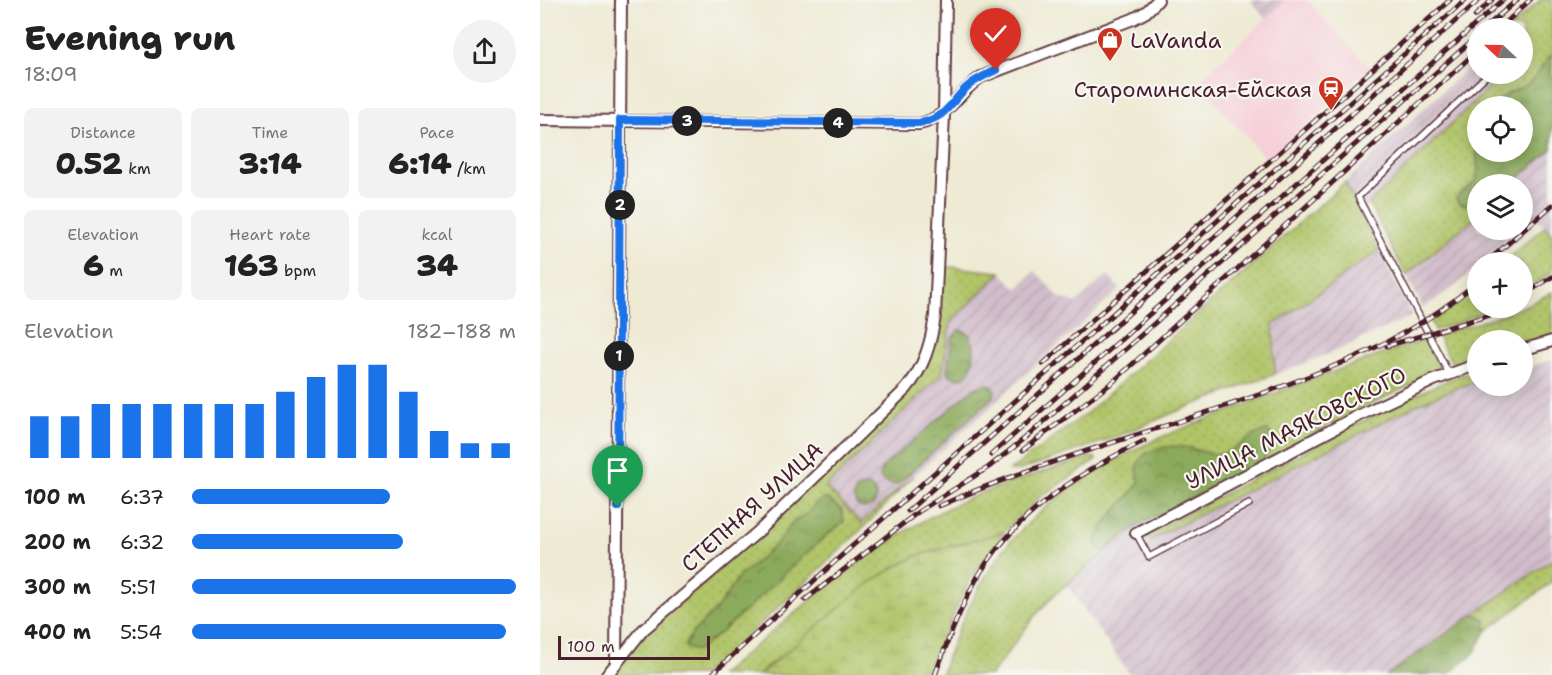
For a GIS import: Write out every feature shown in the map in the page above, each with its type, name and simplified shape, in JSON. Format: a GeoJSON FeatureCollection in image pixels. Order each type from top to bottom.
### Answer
{"type":"FeatureCollection","features":[{"type":"Feature","properties":{"kind":"street"},"geometry":{"type":"LineString","coordinates":[[616,662],[621,0]]}},
{"type":"Feature","properties":{"kind":"street","name":"СТЕПНАЯ УЛИЦА"},"geometry":{"type":"LineString","coordinates":[[607,675],[643,630],[753,537],[906,389],[922,366],[935,316],[944,114],[946,0]]}},
{"type":"Feature","properties":{"kind":"street"},"geometry":{"type":"LineString","coordinates":[[540,120],[910,124],[927,122],[944,114],[968,86],[981,77],[1133,19],[1146,12],[1152,2]]}},
{"type":"Feature","properties":{"kind":"street"},"geometry":{"type":"LineString","coordinates":[[1533,347],[1552,341]]}},
{"type":"Feature","properties":{"kind":"street","name":"УЛИЦА МАЯКОВСКОГО"},"geometry":{"type":"LineString","coordinates":[[1136,533],[1360,415],[1467,368]]}},
{"type":"Feature","properties":{"kind":"lane"},"geometry":{"type":"LineString","coordinates":[[1449,374],[1358,197],[1477,84]]}},
{"type":"Feature","properties":{"kind":"lane"},"geometry":{"type":"LineString","coordinates":[[1136,533],[1149,557],[1249,504]]}},
{"type":"Feature","properties":{"kind":"shaded area"},"geometry":{"type":"Polygon","coordinates":[[[1250,0],[1286,0],[1266,19],[1250,0]]]}},
{"type":"Feature","properties":{"kind":"shaded area"},"geometry":{"type":"Polygon","coordinates":[[[1286,0],[1307,0],[1369,67],[1267,160],[1198,82],[1286,0]]]}},
{"type":"Feature","properties":{"kind":"shaded area"},"geometry":{"type":"Polygon","coordinates":[[[1467,68],[1467,84],[1493,84],[1480,96],[1467,96],[1467,109],[1360,213],[1345,183],[1467,68]]]}},
{"type":"Feature","properties":{"kind":"shaded area"},"geometry":{"type":"Polygon","coordinates":[[[1552,149],[1552,235],[1533,213],[1533,174],[1523,174],[1552,149]]]}},
{"type":"Feature","properties":{"kind":"shaded area"},"geometry":{"type":"Polygon","coordinates":[[[1467,224],[1467,240],[1507,240],[1493,252],[1467,252],[1467,275],[1423,308],[1406,275],[1467,224]]]}},
{"type":"Feature","properties":{"kind":"shaded area"},"geometry":{"type":"Polygon","coordinates":[[[1379,251],[1412,316],[1331,353],[1275,374],[1273,325],[1379,251]]]}},
{"type":"Feature","properties":{"kind":"shaded area"},"geometry":{"type":"Polygon","coordinates":[[[1035,271],[1060,298],[1077,303],[1107,275],[1120,289],[861,524],[826,487],[942,374],[951,321],[1001,272],[1017,289],[1035,271]]]}},
{"type":"Feature","properties":{"kind":"shaded area"},"geometry":{"type":"Polygon","coordinates":[[[1552,360],[1552,560],[1387,675],[1130,675],[1066,584],[1134,528],[1142,524],[1150,540],[1420,403],[1459,387],[1467,385],[1467,396],[1533,396],[1533,366],[1552,360]]]}},
{"type":"Feature","properties":{"kind":"green space"},"geometry":{"type":"Polygon","coordinates":[[[1540,0],[1552,0],[1552,149],[1523,174],[1467,174],[1467,224],[1406,275],[1369,204],[1467,109],[1467,162],[1533,162],[1533,96],[1480,96],[1493,84],[1533,84],[1533,18],[1521,18],[1540,0]]]}},
{"type":"Feature","properties":{"kind":"green space"},"geometry":{"type":"Polygon","coordinates":[[[1552,55],[1552,149],[1523,174],[1477,174],[1477,162],[1533,162],[1533,96],[1504,96],[1527,84],[1533,84],[1533,79],[1552,55]]]}},
{"type":"Feature","properties":{"kind":"green space"},"geometry":{"type":"Polygon","coordinates":[[[1345,182],[1379,251],[1273,325],[1275,374],[1113,438],[1017,471],[1009,471],[1087,413],[1345,182]]]}},
{"type":"Feature","properties":{"kind":"green space"},"geometry":{"type":"Polygon","coordinates":[[[1467,188],[1467,205],[1461,204],[1456,199],[1467,188]]]}},
{"type":"Feature","properties":{"kind":"green space"},"geometry":{"type":"Polygon","coordinates":[[[1545,226],[1552,235],[1552,272],[1533,286],[1533,252],[1515,252],[1529,240],[1533,240],[1533,237],[1545,226]]]}},
{"type":"Feature","properties":{"kind":"green space"},"geometry":{"type":"Polygon","coordinates":[[[941,266],[1001,272],[951,321],[942,374],[826,487],[861,523],[913,476],[837,553],[703,675],[613,675],[639,640],[921,374],[941,266]]]}},
{"type":"Feature","properties":{"kind":"green space"},"geometry":{"type":"Polygon","coordinates":[[[1552,292],[1552,336],[1533,343],[1533,330],[1467,330],[1467,363],[1454,367],[1437,335],[1493,318],[1533,318],[1533,302],[1552,292]]]}},
{"type":"Feature","properties":{"kind":"green space"},"geometry":{"type":"Polygon","coordinates":[[[1467,295],[1467,318],[1469,318],[1435,330],[1430,320],[1467,295]]]}},
{"type":"Feature","properties":{"kind":"green space"},"geometry":{"type":"Polygon","coordinates":[[[959,330],[966,332],[971,338],[974,353],[968,374],[960,378],[950,375],[947,370],[952,338],[959,330]]]}},
{"type":"Feature","properties":{"kind":"green space"},"geometry":{"type":"Polygon","coordinates":[[[1425,340],[1441,371],[1352,413],[1134,528],[1054,595],[1035,616],[991,675],[941,675],[953,641],[989,571],[1025,526],[1059,497],[1135,449],[1167,435],[1425,340]]]}},
{"type":"Feature","properties":{"kind":"green space"},"geometry":{"type":"Polygon","coordinates":[[[1467,373],[1467,385],[1420,403],[1150,540],[1147,534],[1397,403],[1467,373]]]}},
{"type":"Feature","properties":{"kind":"green space"},"geometry":{"type":"Polygon","coordinates":[[[987,384],[992,386],[995,392],[993,397],[897,485],[887,483],[880,478],[884,466],[973,389],[987,384]]]}},
{"type":"Feature","properties":{"kind":"green space"},"geometry":{"type":"Polygon","coordinates":[[[1267,431],[1273,435],[1274,442],[1262,462],[1134,528],[1107,550],[1100,550],[1096,544],[1099,535],[1108,519],[1139,482],[1137,466],[1146,454],[1158,448],[1171,446],[1221,454],[1254,435],[1267,431]]]}},
{"type":"Feature","properties":{"kind":"green space"},"geometry":{"type":"Polygon","coordinates":[[[1090,457],[1096,458],[1095,461],[1040,497],[1004,532],[919,555],[769,665],[759,675],[720,675],[851,568],[907,530],[973,497],[1090,457]]]}},
{"type":"Feature","properties":{"kind":"green space"},"geometry":{"type":"Polygon","coordinates":[[[865,486],[873,489],[876,497],[873,505],[865,508],[857,505],[854,497],[857,489],[865,486]]]}},
{"type":"Feature","properties":{"kind":"green space"},"geometry":{"type":"Polygon","coordinates":[[[822,499],[828,499],[842,510],[844,522],[806,553],[716,636],[697,651],[686,648],[685,645],[693,632],[718,607],[740,575],[781,539],[792,523],[807,514],[822,499]]]}},
{"type":"Feature","properties":{"kind":"green space"},"geometry":{"type":"Polygon","coordinates":[[[1004,532],[969,581],[929,675],[759,675],[869,583],[895,567],[919,555],[1004,532]]]}},
{"type":"Feature","properties":{"kind":"green space"},"geometry":{"type":"Polygon","coordinates":[[[1552,560],[1552,582],[1486,631],[1485,620],[1474,614],[1552,560]]]}},
{"type":"Feature","properties":{"kind":"green space"},"geometry":{"type":"Polygon","coordinates":[[[1474,614],[1486,620],[1486,631],[1475,652],[1448,674],[1387,675],[1474,614]]]}},
{"type":"Feature","properties":{"kind":"railway"},"geometry":{"type":"LineString","coordinates":[[1043,364],[1450,0]]}},
{"type":"Feature","properties":{"kind":"railway"},"geometry":{"type":"LineString","coordinates":[[711,675],[840,557],[1465,0]]}},
{"type":"Feature","properties":{"kind":"railway"},"geometry":{"type":"LineString","coordinates":[[908,511],[1479,0]]}},
{"type":"Feature","properties":{"kind":"railway"},"geometry":{"type":"LineString","coordinates":[[1475,16],[1492,0]]}},
{"type":"Feature","properties":{"kind":"railway"},"geometry":{"type":"LineString","coordinates":[[991,455],[1503,0]]}},
{"type":"Feature","properties":{"kind":"railway"},"geometry":{"type":"LineString","coordinates":[[1496,18],[1517,0]]}},
{"type":"Feature","properties":{"kind":"railway"},"geometry":{"type":"LineString","coordinates":[[1511,18],[1530,0]]}},
{"type":"Feature","properties":{"kind":"railway"},"geometry":{"type":"LineString","coordinates":[[805,600],[918,512],[989,467],[1029,435],[1467,45]]}},
{"type":"Feature","properties":{"kind":"railway"},"geometry":{"type":"LineString","coordinates":[[1023,450],[1114,381],[1467,60]]}},
{"type":"Feature","properties":{"kind":"railway"},"geometry":{"type":"LineString","coordinates":[[1498,252],[1552,205]]}},
{"type":"Feature","properties":{"kind":"railway"},"geometry":{"type":"LineString","coordinates":[[1533,289],[1552,277]]}},
{"type":"Feature","properties":{"kind":"railway"},"geometry":{"type":"LineString","coordinates":[[939,506],[1018,474],[1221,408],[1318,373],[1403,333],[1429,318],[1467,290]]}},
{"type":"Feature","properties":{"kind":"railway"},"geometry":{"type":"LineString","coordinates":[[1387,346],[1480,318]]}},
{"type":"Feature","properties":{"kind":"railway"},"geometry":{"type":"LineString","coordinates":[[935,675],[971,589],[992,555],[1010,534],[1050,497],[1072,481],[1144,441]]}},
{"type":"Feature","properties":{"kind":"place","name":"LaVanda"},"geometry":{"type":"Point","coordinates":[1110,63]}},
{"type":"Feature","properties":{"kind":"place","name":"Староминская-Ейская"},"geometry":{"type":"Point","coordinates":[1331,112]}},
{"type":"Feature","properties":{"kind":"route"},"geometry":{"type":"LineString","coordinates":[[618,507],[620,120],[900,124],[927,122],[940,117],[968,86],[996,70]]}}]}
